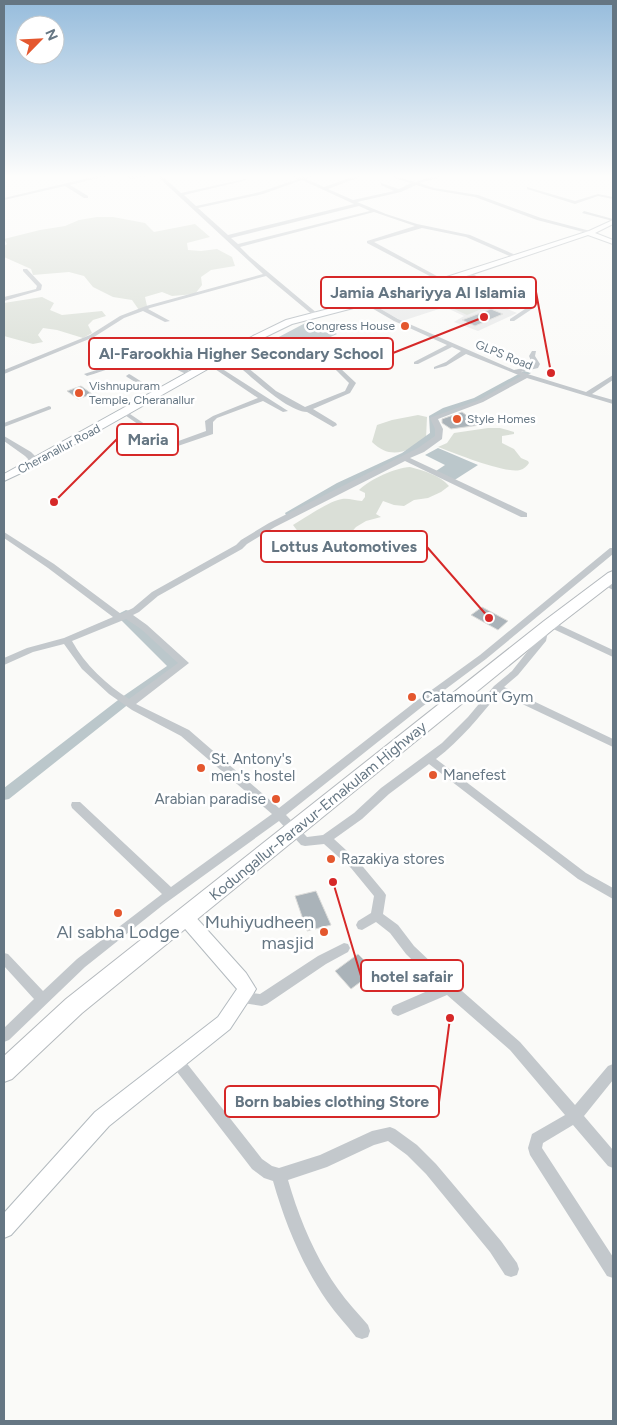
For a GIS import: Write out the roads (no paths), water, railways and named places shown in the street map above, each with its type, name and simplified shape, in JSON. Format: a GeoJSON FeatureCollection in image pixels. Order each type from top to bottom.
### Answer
{"type":"FeatureCollection","features":[{"type":"Feature","properties":{"kind":"highway","name":"Kodungallur-Paravur-Ernakulam Highway"},"geometry":{"type":"LineString","coordinates":[[4,1072],[74,1006],[548,626],[610,582]]}},
{"type":"Feature","properties":{"kind":"main road","name":"Cheranallur Road"},"geometry":{"type":"LineString","coordinates":[[4,478],[289,322],[443,281],[561,242]]}},
{"type":"Feature","properties":{"kind":"main road"},"geometry":{"type":"LineString","coordinates":[[4,1228],[102,1119],[224,1023],[247,989],[240,978],[186,918]]}},
{"type":"Feature","properties":{"kind":"street"},"geometry":{"type":"LineString","coordinates":[[232,242],[316,315]]}},
{"type":"Feature","properties":{"kind":"street"},"geometry":{"type":"LineString","coordinates":[[237,246],[255,242]]}},
{"type":"Feature","properties":{"kind":"street"},"geometry":{"type":"LineString","coordinates":[[371,242],[369,242],[443,281]]}},
{"type":"Feature","properties":{"kind":"street"},"geometry":{"type":"LineString","coordinates":[[481,242],[516,257]]}},
{"type":"Feature","properties":{"kind":"street"},"geometry":{"type":"LineString","coordinates":[[4,298],[38,290],[40,286],[25,270]]}},
{"type":"Feature","properties":{"kind":"street"},"geometry":{"type":"LineString","coordinates":[[467,273],[532,307],[512,320]]}},
{"type":"Feature","properties":{"kind":"street"},"geometry":{"type":"LineString","coordinates":[[4,372],[92,336],[122,317],[268,274]]}},
{"type":"Feature","properties":{"kind":"street","name":"GLPS Road"},"geometry":{"type":"LineString","coordinates":[[365,302],[396,320],[520,375],[613,402]]}},
{"type":"Feature","properties":{"kind":"street"},"geometry":{"type":"LineString","coordinates":[[144,309],[167,321]]}},
{"type":"Feature","properties":{"kind":"street"},"geometry":{"type":"LineString","coordinates":[[416,363],[451,345]]}},
{"type":"Feature","properties":{"kind":"street"},"geometry":{"type":"LineString","coordinates":[[436,368],[446,366],[455,357],[466,351]]}},
{"type":"Feature","properties":{"kind":"street"},"geometry":{"type":"LineString","coordinates":[[122,352],[132,360]]}},
{"type":"Feature","properties":{"kind":"street"},"geometry":{"type":"LineString","coordinates":[[4,662],[30,650],[67,640],[136,610],[155,594],[239,547],[272,525],[421,450],[439,437],[439,429],[434,418],[481,401],[520,375],[536,367],[538,364],[532,356],[534,352]]}},
{"type":"Feature","properties":{"kind":"street"},"geometry":{"type":"LineString","coordinates":[[228,354],[266,387],[296,407],[305,410],[348,392],[353,383],[337,368]]}},
{"type":"Feature","properties":{"kind":"street"},"geometry":{"type":"LineString","coordinates":[[87,374],[132,360],[153,357],[193,374]]}},
{"type":"Feature","properties":{"kind":"street"},"geometry":{"type":"LineString","coordinates":[[211,364],[285,411]]}},
{"type":"Feature","properties":{"kind":"street"},"geometry":{"type":"LineString","coordinates":[[129,376],[158,394]]}},
{"type":"Feature","properties":{"kind":"street"},"geometry":{"type":"LineString","coordinates":[[587,394],[613,377]]}},
{"type":"Feature","properties":{"kind":"street"},"geometry":{"type":"LineString","coordinates":[[125,413],[172,446],[210,432],[209,421],[263,398]]}},
{"type":"Feature","properties":{"kind":"street"},"geometry":{"type":"LineString","coordinates":[[4,425],[39,414],[49,408]]}},
{"type":"Feature","properties":{"kind":"street"},"geometry":{"type":"LineString","coordinates":[[308,409],[333,425]]}},
{"type":"Feature","properties":{"kind":"street"},"geometry":{"type":"LineString","coordinates":[[4,438],[28,454],[36,462]]}},
{"type":"Feature","properties":{"kind":"street"},"geometry":{"type":"LineString","coordinates":[[404,458],[524,515]]}},
{"type":"Feature","properties":{"kind":"street"},"geometry":{"type":"LineString","coordinates":[[4,534],[123,616],[144,627],[184,663],[126,702]]}},
{"type":"Feature","properties":{"kind":"street"},"geometry":{"type":"LineString","coordinates":[[4,1036],[81,963],[170,894],[279,814],[419,704],[484,657],[613,550]]}},
{"type":"Feature","properties":{"kind":"street"},"geometry":{"type":"LineString","coordinates":[[67,640],[70,647],[95,676],[126,702],[185,733],[279,814],[292,831],[305,842],[326,839],[358,816],[385,791],[446,746],[472,720],[497,688],[515,673],[543,640],[548,626],[613,654]]}},
{"type":"Feature","properties":{"kind":"street"},"geometry":{"type":"LineString","coordinates":[[497,688],[613,743]]}},
{"type":"Feature","properties":{"kind":"street"},"geometry":{"type":"LineString","coordinates":[[429,759],[582,876],[613,894]]}},
{"type":"Feature","properties":{"kind":"street"},"geometry":{"type":"LineString","coordinates":[[76,805],[170,894]]}},
{"type":"Feature","properties":{"kind":"street"},"geometry":{"type":"LineString","coordinates":[[326,839],[346,855],[366,876],[380,895],[377,916]]}},
{"type":"Feature","properties":{"kind":"street"},"geometry":{"type":"LineString","coordinates":[[362,925],[377,916]]}},
{"type":"Feature","properties":{"kind":"street"},"geometry":{"type":"LineString","coordinates":[[377,916],[394,929],[410,950],[449,988],[515,1046],[613,1161]]}},
{"type":"Feature","properties":{"kind":"street"},"geometry":{"type":"LineString","coordinates":[[240,998],[262,1000],[322,960],[344,948]]}},
{"type":"Feature","properties":{"kind":"street"},"geometry":{"type":"LineString","coordinates":[[4,958],[42,999]]}},
{"type":"Feature","properties":{"kind":"street"},"geometry":{"type":"LineString","coordinates":[[398,1010],[449,988]]}},
{"type":"Feature","properties":{"kind":"street"},"geometry":{"type":"LineString","coordinates":[[176,1060],[257,1164],[268,1173],[280,1175],[309,1167],[372,1138],[390,1134],[403,1142],[444,1184],[487,1236],[510,1269]]}},
{"type":"Feature","properties":{"kind":"street"},"geometry":{"type":"LineString","coordinates":[[613,1070],[574,1117],[537,1139],[535,1148],[537,1155],[613,1270]]}},
{"type":"Feature","properties":{"kind":"street"},"geometry":{"type":"LineString","coordinates":[[280,1175],[290,1209],[317,1269],[330,1292],[362,1331]]}},
{"type":"Feature","properties":{"kind":"waterway"},"geometry":{"type":"LineString","coordinates":[[290,513],[340,485],[418,448],[435,434],[432,418],[446,410],[477,400],[527,373]]}},
{"type":"Feature","properties":{"kind":"waterway"},"geometry":{"type":"LineString","coordinates":[[4,795],[126,700],[175,666],[122,615],[126,613]]}},
{"type":"Feature","properties":{"kind":"place","name":"Al-Farookhia Higher Secondary School"},"geometry":{"type":"Point","coordinates":[484,317]}},
{"type":"Feature","properties":{"kind":"place","name":"Congress House"},"geometry":{"type":"Point","coordinates":[405,326]}},
{"type":"Feature","properties":{"kind":"place","name":"Jamia Ashariyya Al Islamia"},"geometry":{"type":"Point","coordinates":[551,373]}},
{"type":"Feature","properties":{"kind":"place","name":"Vishnupuram Temple, Cheranallur"},"geometry":{"type":"Point","coordinates":[79,393]}},
{"type":"Feature","properties":{"kind":"place","name":"Style Homes"},"geometry":{"type":"Point","coordinates":[457,419]}},
{"type":"Feature","properties":{"kind":"place","name":"Maria"},"geometry":{"type":"Point","coordinates":[54,502]}},
{"type":"Feature","properties":{"kind":"place","name":"Lottus Automotives"},"geometry":{"type":"Point","coordinates":[489,618]}},
{"type":"Feature","properties":{"kind":"place","name":"Catamount Gym"},"geometry":{"type":"Point","coordinates":[412,697]}},
{"type":"Feature","properties":{"kind":"place","name":"St. Antony's men's hostel"},"geometry":{"type":"Point","coordinates":[201,768]}},
{"type":"Feature","properties":{"kind":"place","name":"Manefest"},"geometry":{"type":"Point","coordinates":[433,775]}},
{"type":"Feature","properties":{"kind":"place","name":"Arabian paradise"},"geometry":{"type":"Point","coordinates":[276,799]}},
{"type":"Feature","properties":{"kind":"place","name":"Razakiya stores"},"geometry":{"type":"Point","coordinates":[331,859]}},
{"type":"Feature","properties":{"kind":"place","name":"hotel safair"},"geometry":{"type":"Point","coordinates":[333,882]}},
{"type":"Feature","properties":{"kind":"place","name":"Al sabha Lodge"},"geometry":{"type":"Point","coordinates":[118,913]}},
{"type":"Feature","properties":{"kind":"place","name":"Muhiyudheen masjid"},"geometry":{"type":"Point","coordinates":[324,932]}},
{"type":"Feature","properties":{"kind":"place","name":"Born babies clothing Store"},"geometry":{"type":"Point","coordinates":[450,1018]}}]}
